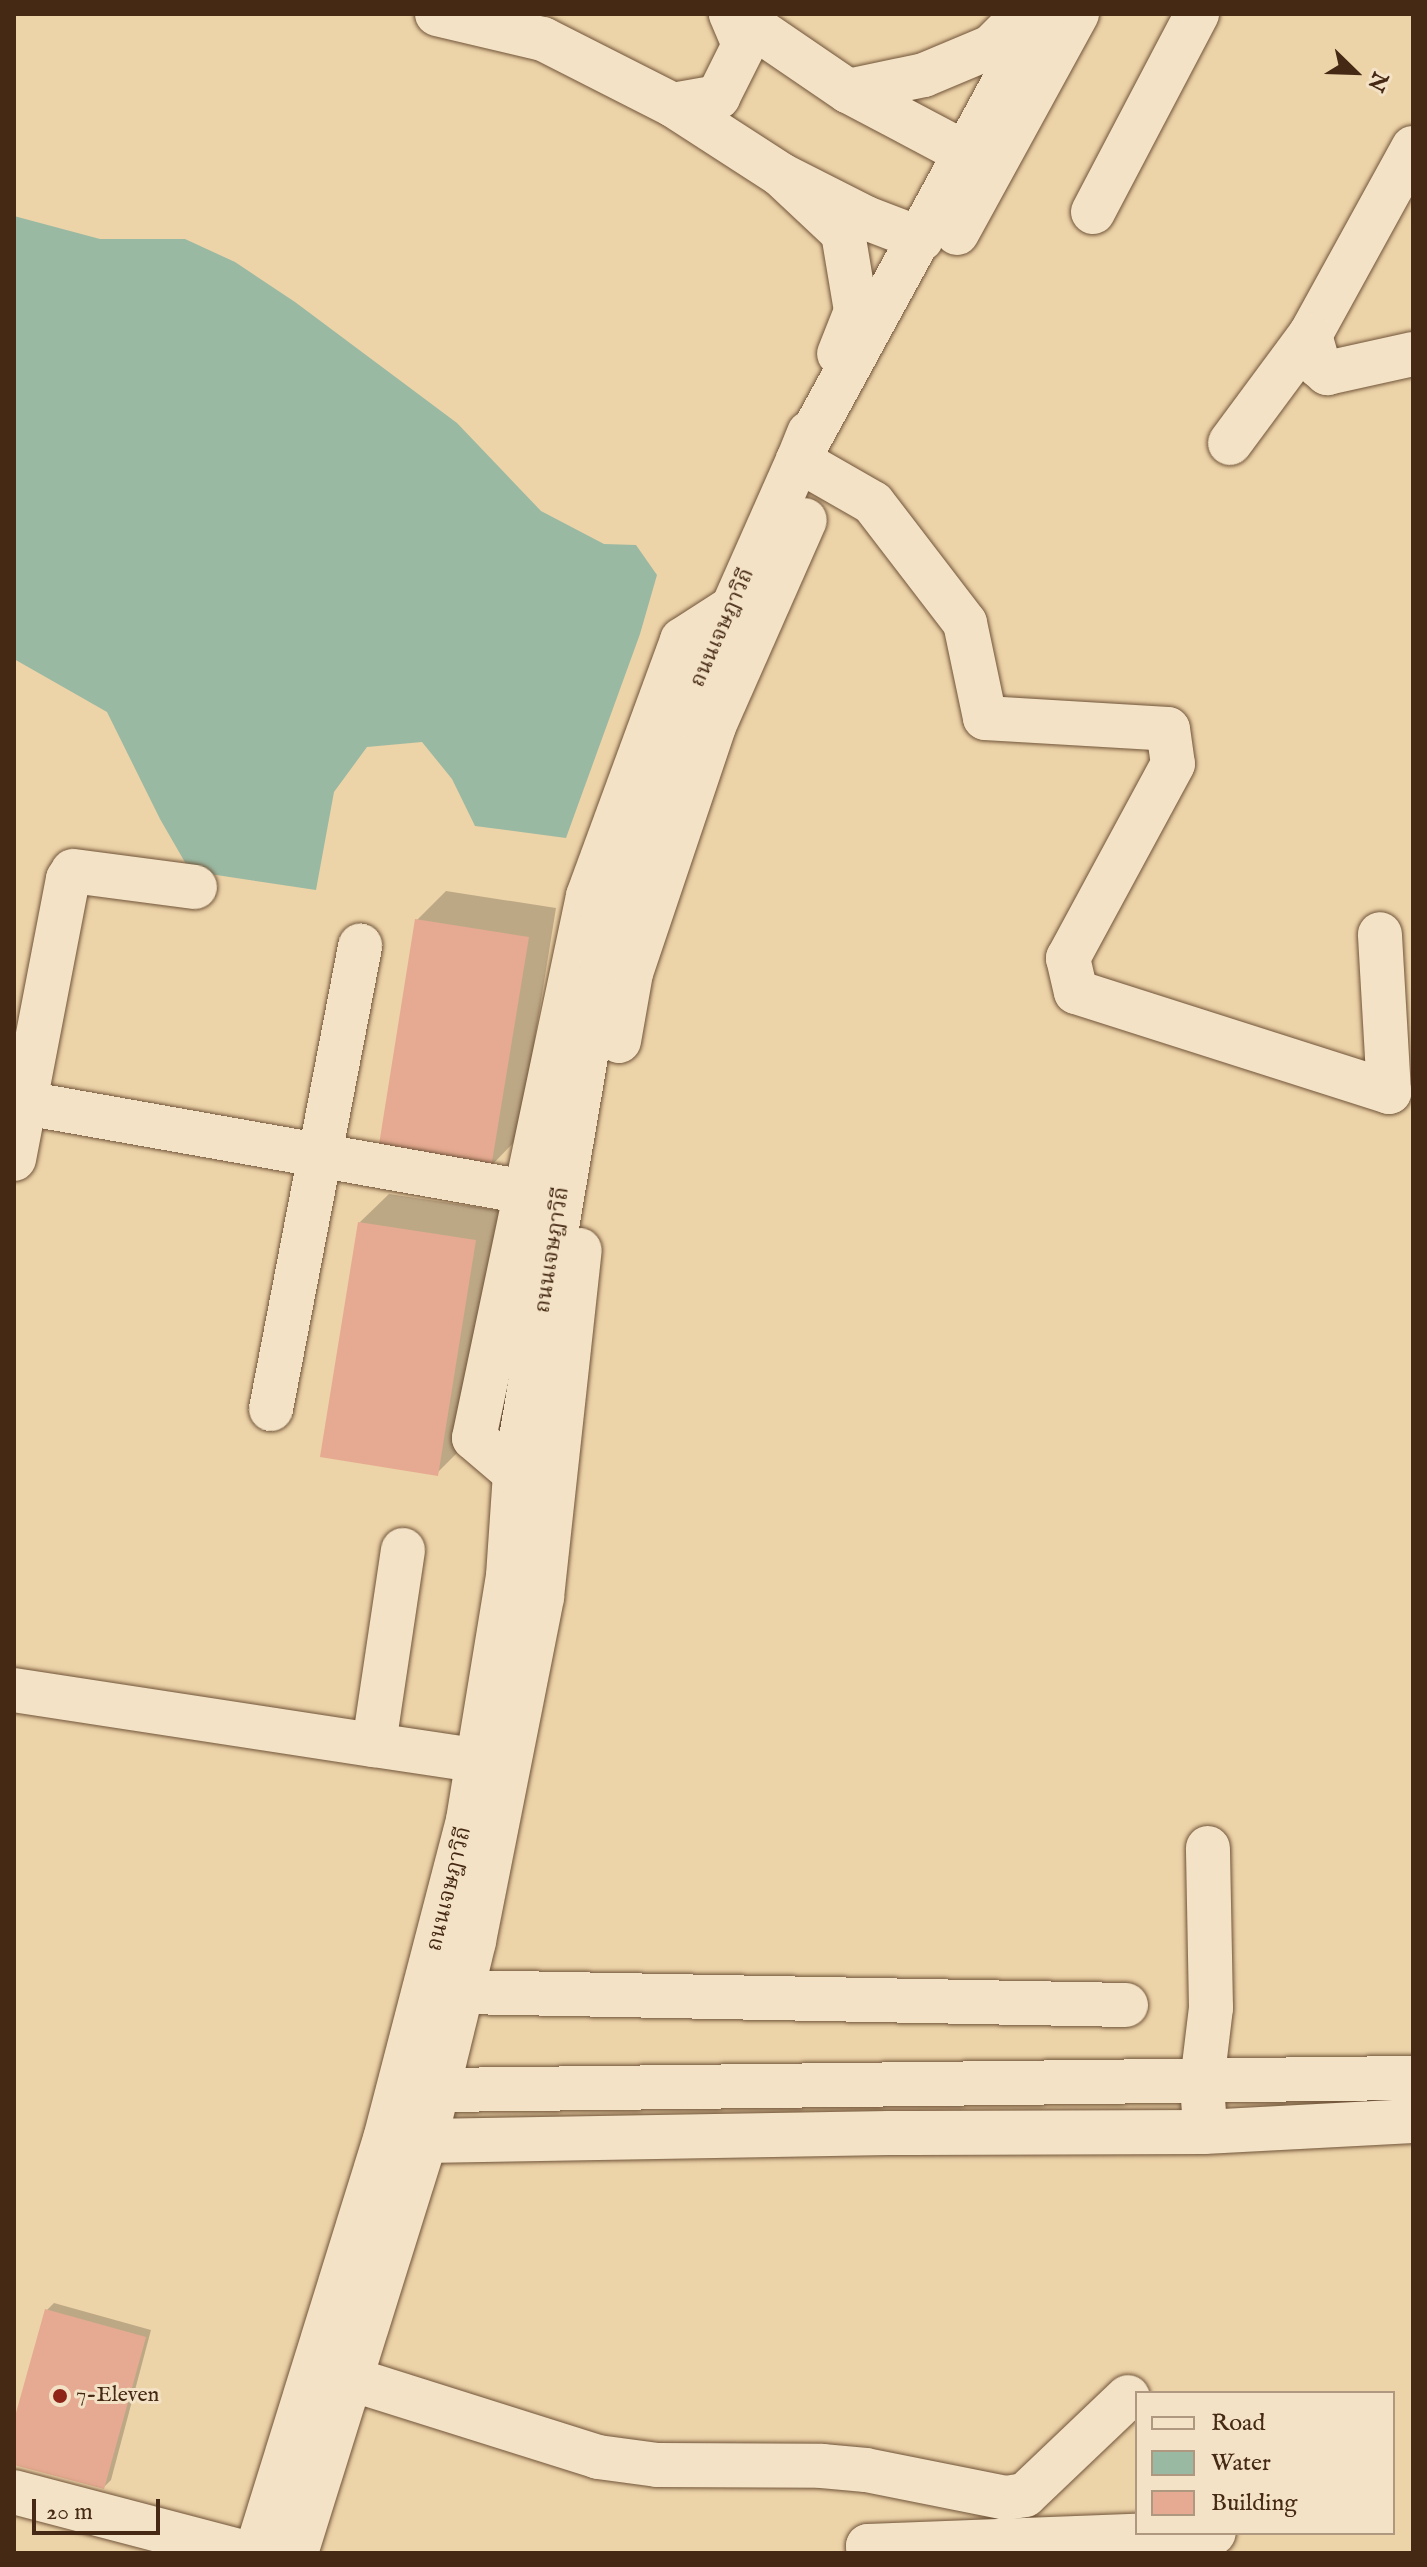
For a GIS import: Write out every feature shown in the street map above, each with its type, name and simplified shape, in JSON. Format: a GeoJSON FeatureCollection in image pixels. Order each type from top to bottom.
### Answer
{"type":"FeatureCollection","features":[{"type":"Feature","properties":{"kind":"street"},"geometry":{"type":"LineString","coordinates":[[437,14],[543,39],[673,105],[781,175],[866,218],[921,239]]}},
{"type":"Feature","properties":{"kind":"street"},"geometry":{"type":"LineString","coordinates":[[673,105],[718,97],[744,45],[733,14]]}},
{"type":"Feature","properties":{"kind":"street"},"geometry":{"type":"LineString","coordinates":[[733,14],[848,91],[965,153]]}},
{"type":"Feature","properties":{"kind":"street"},"geometry":{"type":"LineString","coordinates":[[848,91],[924,75],[991,47],[1024,14]]}},
{"type":"Feature","properties":{"kind":"street","name":"ถนนเจษฎาวิถี"},"geometry":{"type":"LineString","coordinates":[[296,2553],[425,2141],[462,1992],[494,1764],[508,1576],[535,1473],[558,1198],[602,963],[685,715],[748,611],[812,467],[921,239],[1041,14]]}},
{"type":"Feature","properties":{"kind":"street","name":"ถนนเจษฎาวิถี"},"geometry":{"type":"LineString","coordinates":[[812,467],[1077,14]]}},
{"type":"Feature","properties":{"kind":"street"},"geometry":{"type":"LineString","coordinates":[[1093,212],[1197,14]]}},
{"type":"Feature","properties":{"kind":"street"},"geometry":{"type":"LineString","coordinates":[[1230,443],[1310,335],[1413,148]]}},
{"type":"Feature","properties":{"kind":"street"},"geometry":{"type":"LineString","coordinates":[[781,175],[843,233],[856,311],[812,467],[873,503],[965,623],[985,718],[1168,729],[1173,764],[1068,958],[1076,992],[1389,1092],[1380,934]]}},
{"type":"Feature","properties":{"kind":"street"},"geometry":{"type":"LineString","coordinates":[[1310,335],[1319,366],[1327,373],[1413,354]]}},
{"type":"Feature","properties":{"kind":"street"},"geometry":{"type":"LineString","coordinates":[[14,1159],[68,879],[73,871],[195,887]]}},
{"type":"Feature","properties":{"kind":"street"},"geometry":{"type":"LineString","coordinates":[[271,1409],[360,945]]}},
{"type":"Feature","properties":{"kind":"street"},"geometry":{"type":"LineString","coordinates":[[25,1103],[558,1198]]}},
{"type":"Feature","properties":{"kind":"street"},"geometry":{"type":"LineString","coordinates":[[374,1745],[403,1550]]}},
{"type":"Feature","properties":{"kind":"street"},"geometry":{"type":"LineString","coordinates":[[14,1690],[494,1764]]}},
{"type":"Feature","properties":{"kind":"street","name":"ถนนเจษฎาวิถี"},"geometry":{"type":"LineString","coordinates":[[256,2553],[385,2139],[468,1820],[494,1764]]}},
{"type":"Feature","properties":{"kind":"street"},"geometry":{"type":"LineString","coordinates":[[1204,2132],[1202,2082],[1211,2008],[1208,1848]]}},
{"type":"Feature","properties":{"kind":"street"},"geometry":{"type":"LineString","coordinates":[[462,1992],[1126,2005]]}},
{"type":"Feature","properties":{"kind":"street"},"geometry":{"type":"LineString","coordinates":[[439,2090],[1413,2078]]}},
{"type":"Feature","properties":{"kind":"street"},"geometry":{"type":"LineString","coordinates":[[937,2082],[938,2134]]}},
{"type":"Feature","properties":{"kind":"street"},"geometry":{"type":"LineString","coordinates":[[425,2141],[1204,2132],[1413,2121]]}},
{"type":"Feature","properties":{"kind":"street"},"geometry":{"type":"LineString","coordinates":[[351,2379],[598,2457],[657,2465],[822,2466],[866,2470],[1006,2498],[1025,2495],[1128,2397]]}},
{"type":"Feature","properties":{"kind":"street"},"geometry":{"type":"LineString","coordinates":[[14,2492],[246,2553]]}},
{"type":"Feature","properties":{"kind":"street"},"geometry":{"type":"LineString","coordinates":[[869,2553],[868,2546],[929,2548],[1176,2535]]}},
{"type":"Feature","properties":{"kind":"water"},"geometry":{"type":"Polygon","coordinates":[[[14,216],[100,239],[185,239],[235,262],[295,302],[457,423],[541,511],[604,544],[636,545],[657,575],[640,634],[566,838],[475,826],[452,779],[422,742],[367,747],[334,792],[316,890],[190,871],[160,819],[107,712],[14,659],[14,216]]]}},
{"type":"Feature","properties":{"kind":"building"},"geometry":{"type":"Polygon","coordinates":[[[415,919],[529,937],[491,1168],[378,1151],[415,919]]]}},
{"type":"Feature","properties":{"kind":"building"},"geometry":{"type":"Polygon","coordinates":[[[358,1222],[476,1240],[438,1476],[320,1457],[358,1222]]]}},
{"type":"Feature","properties":{"kind":"building"},"geometry":{"type":"Polygon","coordinates":[[[45,2309],[146,2337],[104,2489],[14,2465],[14,2420],[45,2309]]]}},
{"type":"Feature","properties":{"kind":"place","name":"7-Eleven"},"geometry":{"type":"Point","coordinates":[60,2396]}}]}
